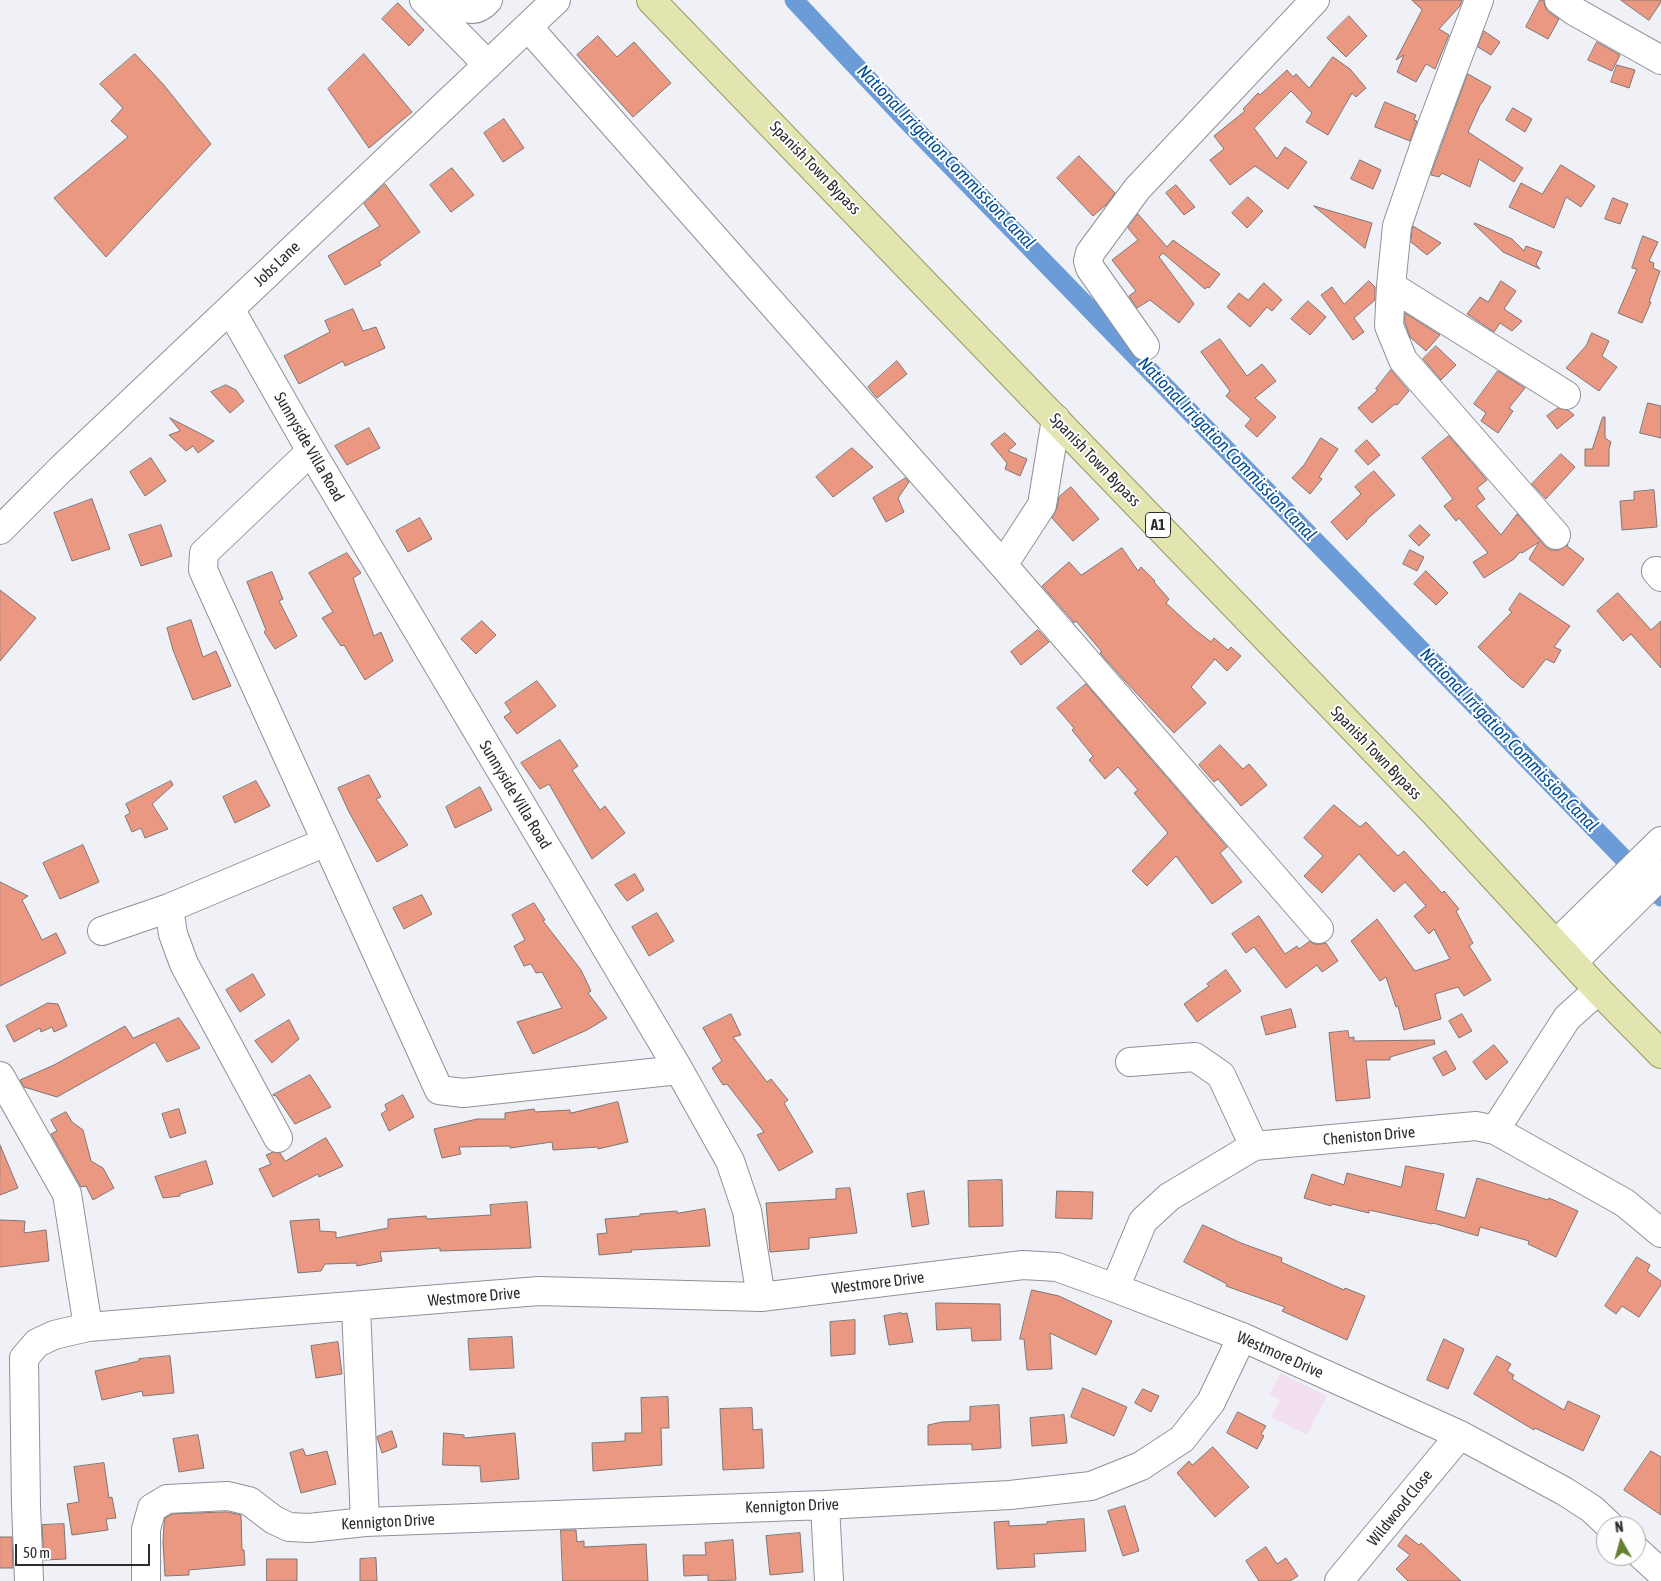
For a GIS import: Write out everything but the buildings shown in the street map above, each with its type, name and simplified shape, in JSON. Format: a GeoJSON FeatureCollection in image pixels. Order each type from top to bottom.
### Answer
{"type":"FeatureCollection","features":[{"type":"Feature","properties":{"kind":"main road","name":"Spanish Town Bypass"},"geometry":{"type":"LineString","coordinates":[[651,0],[1427,806],[1598,990],[1661,1054]]}},
{"type":"Feature","properties":{"kind":"street"},"geometry":{"type":"LineString","coordinates":[[439,3],[475,10],[488,0]]}},
{"type":"Feature","properties":{"kind":"street"},"geometry":{"type":"LineString","coordinates":[[1145,346],[1090,268],[1088,261],[1090,253],[1137,189],[1315,0]]}},
{"type":"Feature","properties":{"kind":"street"},"geometry":{"type":"LineString","coordinates":[[1479,0],[1424,147],[1397,226],[1389,326],[1403,360],[1556,535]]}},
{"type":"Feature","properties":{"kind":"street"},"geometry":{"type":"LineString","coordinates":[[439,3],[488,65]]}},
{"type":"Feature","properties":{"kind":"street"},"geometry":{"type":"LineString","coordinates":[[1572,4],[1661,60]]}},
{"type":"Feature","properties":{"kind":"street"},"geometry":{"type":"LineString","coordinates":[[541,9],[1003,564],[1319,930]]}},
{"type":"Feature","properties":{"kind":"street","name":"Jobs Lane"},"geometry":{"type":"LineString","coordinates":[[0,530],[61,469],[488,65],[541,9]]}},
{"type":"Feature","properties":{"kind":"street"},"geometry":{"type":"LineString","coordinates":[[1391,286],[1566,395]]}},
{"type":"Feature","properties":{"kind":"street","name":"Sunnyside Villa Road"},"geometry":{"type":"LineString","coordinates":[[230,309],[310,451],[679,1070],[730,1161],[747,1211],[761,1297]]}},
{"type":"Feature","properties":{"kind":"street"},"geometry":{"type":"LineString","coordinates":[[1003,564],[1042,505],[1056,419]]}},
{"type":"Feature","properties":{"kind":"street"},"geometry":{"type":"LineString","coordinates":[[310,451],[204,553],[203,570],[439,1090],[463,1093],[679,1070]]}},
{"type":"Feature","properties":{"kind":"street"},"geometry":{"type":"LineString","coordinates":[[1564,953],[1622,895],[1654,870],[1661,841]]}},
{"type":"Feature","properties":{"kind":"street"},"geometry":{"type":"LineString","coordinates":[[102,931],[169,908],[326,842]]}},
{"type":"Feature","properties":{"kind":"street"},"geometry":{"type":"LineString","coordinates":[[169,908],[173,934],[184,964],[278,1138]]}},
{"type":"Feature","properties":{"kind":"street"},"geometry":{"type":"LineString","coordinates":[[1495,1130],[1567,1018],[1598,990]]}},
{"type":"Feature","properties":{"kind":"street"},"geometry":{"type":"LineString","coordinates":[[1130,1062],[1195,1057],[1221,1075],[1254,1146]]}},
{"type":"Feature","properties":{"kind":"street"},"geometry":{"type":"LineString","coordinates":[[0,1076],[67,1194],[88,1327]]}},
{"type":"Feature","properties":{"kind":"street","name":"Cheniston Drive"},"geometry":{"type":"LineString","coordinates":[[1115,1288],[1143,1221],[1169,1197],[1254,1146],[1476,1126],[1495,1130],[1625,1203],[1661,1233]]}},
{"type":"Feature","properties":{"kind":"street","name":"Westmore Drive"},"geometry":{"type":"LineString","coordinates":[[29,1581],[24,1358],[37,1343],[54,1336],[88,1327],[538,1291],[761,1297],[1023,1265],[1057,1268],[1115,1288],[1242,1337],[1460,1434],[1564,1491],[1599,1516]]}},
{"type":"Feature","properties":{"kind":"street"},"geometry":{"type":"LineString","coordinates":[[356,1306],[365,1522]]}},
{"type":"Feature","properties":{"kind":"street","name":"Kennigton Drive"},"geometry":{"type":"LineString","coordinates":[[146,1581],[146,1529],[152,1508],[168,1499],[228,1496],[250,1501],[274,1520],[289,1527],[309,1528],[365,1522],[825,1505],[1010,1496],[1091,1486],[1141,1466],[1182,1439],[1211,1402],[1242,1337]]}},
{"type":"Feature","properties":{"kind":"street","name":"Wildwood Close"},"geometry":{"type":"LineString","coordinates":[[1339,1581],[1460,1434]]}},
{"type":"Feature","properties":{"kind":"street"},"geometry":{"type":"LineString","coordinates":[[825,1505],[829,1581]]}},
{"type":"Feature","properties":{"kind":"street"},"geometry":{"type":"LineString","coordinates":[[1646,1559],[1661,1573]]}},
{"type":"Feature","properties":{"kind":"shaded area"},"geometry":{"type":"Polygon","coordinates":[[[1281,1373],[1327,1396],[1307,1435],[1271,1417],[1280,1400],[1269,1394],[1281,1373]]]}},
{"type":"Feature","properties":{"kind":"waterway","name":"National Irrigation Commission Canal"},"geometry":{"type":"LineString","coordinates":[[794,0],[908,122],[1661,897]]}}]}
